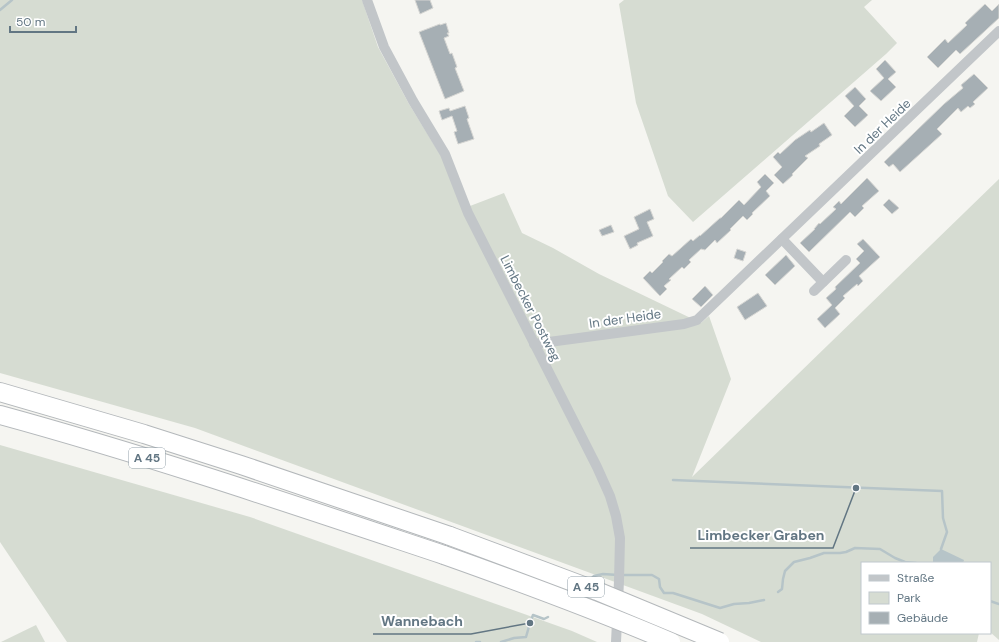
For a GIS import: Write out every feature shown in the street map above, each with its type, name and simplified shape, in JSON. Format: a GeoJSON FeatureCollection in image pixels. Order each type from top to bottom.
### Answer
{"type":"FeatureCollection","features":[{"type":"Feature","properties":{"kind":"highway","name":"A 45"},"geometry":{"type":"LineString","coordinates":[[0,392],[151,436],[450,536],[597,591],[720,642]]}},
{"type":"Feature","properties":{"kind":"highway","name":"A 45"},"geometry":{"type":"LineString","coordinates":[[0,415],[140,455],[294,504],[537,588],[671,642]]}},
{"type":"Feature","properties":{"kind":"street","name":"Limbecker Postweg"},"geometry":{"type":"LineString","coordinates":[[367,0],[384,47],[413,101],[445,154],[468,213],[597,467],[610,496],[619,532],[619,581],[616,642]]}},
{"type":"Feature","properties":{"kind":"street","name":"In der Heide"},"geometry":{"type":"LineString","coordinates":[[534,344],[684,324],[697,320],[999,32]]}},
{"type":"Feature","properties":{"kind":"street"},"geometry":{"type":"LineString","coordinates":[[782,239],[824,282]]}},
{"type":"Feature","properties":{"kind":"street"},"geometry":{"type":"LineString","coordinates":[[814,291],[846,260]]}},
{"type":"Feature","properties":{"kind":"green space"},"geometry":{"type":"Polygon","coordinates":[[[0,0],[362,0],[378,47],[409,104],[470,206],[504,193],[522,233],[553,248],[599,274],[701,323],[709,316],[731,379],[692,477],[999,179],[999,640],[991,633],[991,562],[861,562],[861,634],[979,634],[977,642],[761,642],[702,614],[195,428],[0,373],[0,0]]]}},
{"type":"Feature","properties":{"kind":"green space"},"geometry":{"type":"Polygon","coordinates":[[[624,0],[872,0],[864,7],[897,43],[693,222],[668,196],[636,103],[619,4],[624,0]]]}},
{"type":"Feature","properties":{"kind":"green space"},"geometry":{"type":"Polygon","coordinates":[[[0,445],[250,517],[572,631],[597,642],[67,642],[0,542],[0,445]]]}},
{"type":"Feature","properties":{"kind":"green space"},"geometry":{"type":"Polygon","coordinates":[[[36,625],[45,642],[1,642],[36,625]]]}},
{"type":"Feature","properties":{"kind":"shaded area"},"geometry":{"type":"Polygon","coordinates":[[[941,549],[964,560],[963,562],[933,562],[933,557],[941,549]]]}},
{"type":"Feature","properties":{"kind":"building"},"geometry":{"type":"Polygon","coordinates":[[[415,0],[430,0],[433,8],[420,14],[415,0]]]}},
{"type":"Feature","properties":{"kind":"building"},"geometry":{"type":"Polygon","coordinates":[[[985,4],[992,11],[999,4],[999,18],[960,54],[956,50],[938,68],[927,57],[945,39],[948,43],[967,25],[965,23],[985,4]]]}},
{"type":"Feature","properties":{"kind":"building"},"geometry":{"type":"Polygon","coordinates":[[[446,23],[449,33],[447,33],[449,36],[444,38],[450,54],[452,53],[457,67],[455,68],[464,91],[445,99],[419,32],[446,23]]]}},
{"type":"Feature","properties":{"kind":"building"},"geometry":{"type":"Polygon","coordinates":[[[885,60],[896,72],[888,79],[896,87],[881,101],[870,91],[884,78],[876,69],[885,60]]]}},
{"type":"Feature","properties":{"kind":"building"},"geometry":{"type":"Polygon","coordinates":[[[974,74],[988,88],[973,102],[975,104],[970,108],[968,106],[961,112],[958,108],[937,129],[942,134],[900,172],[893,164],[889,167],[884,162],[944,104],[963,88],[961,85],[974,74]]]}},
{"type":"Feature","properties":{"kind":"building"},"geometry":{"type":"Polygon","coordinates":[[[855,87],[866,99],[859,106],[868,115],[855,127],[844,116],[854,106],[845,96],[855,87]]]}},
{"type":"Feature","properties":{"kind":"building"},"geometry":{"type":"Polygon","coordinates":[[[465,106],[469,118],[467,119],[474,139],[458,144],[454,132],[457,131],[452,116],[442,120],[439,111],[449,108],[450,111],[465,106]]]}},
{"type":"Feature","properties":{"kind":"building"},"geometry":{"type":"Polygon","coordinates":[[[824,123],[832,135],[819,144],[820,146],[805,156],[808,158],[783,184],[774,175],[782,167],[773,157],[778,152],[780,154],[795,140],[810,130],[811,132],[824,123]]]}},
{"type":"Feature","properties":{"kind":"building"},"geometry":{"type":"Polygon","coordinates":[[[765,174],[774,183],[766,191],[770,196],[752,213],[753,214],[747,220],[743,216],[717,243],[715,240],[705,250],[701,249],[689,260],[691,262],[684,269],[682,267],[669,279],[671,280],[664,286],[667,289],[660,296],[643,278],[650,271],[652,273],[669,254],[672,256],[691,239],[693,241],[700,236],[739,200],[744,205],[761,187],[757,182],[765,174]]]}},
{"type":"Feature","properties":{"kind":"building"},"geometry":{"type":"Polygon","coordinates":[[[867,178],[879,191],[862,206],[864,208],[855,217],[850,212],[809,252],[800,243],[815,229],[819,223],[820,224],[836,209],[833,207],[839,201],[841,204],[867,178]]]}},
{"type":"Feature","properties":{"kind":"building"},"geometry":{"type":"Polygon","coordinates":[[[889,199],[899,208],[892,214],[883,205],[889,199]]]}},
{"type":"Feature","properties":{"kind":"building"},"geometry":{"type":"Polygon","coordinates":[[[650,209],[654,219],[647,222],[653,236],[637,243],[638,245],[630,249],[624,236],[639,229],[634,217],[650,209]]]}},
{"type":"Feature","properties":{"kind":"building"},"geometry":{"type":"Polygon","coordinates":[[[611,225],[614,232],[602,236],[599,230],[611,225]]]}},
{"type":"Feature","properties":{"kind":"building"},"geometry":{"type":"Polygon","coordinates":[[[863,239],[880,257],[859,276],[863,281],[843,296],[845,298],[835,308],[840,314],[825,328],[817,319],[832,305],[826,298],[836,289],[835,287],[860,263],[856,259],[864,251],[857,244],[863,239]]]}},
{"type":"Feature","properties":{"kind":"building"},"geometry":{"type":"Polygon","coordinates":[[[737,249],[746,252],[743,261],[734,258],[737,249]]]}},
{"type":"Feature","properties":{"kind":"building"},"geometry":{"type":"Polygon","coordinates":[[[786,255],[795,266],[775,285],[765,275],[786,255]]]}},
{"type":"Feature","properties":{"kind":"building"},"geometry":{"type":"Polygon","coordinates":[[[705,286],[713,295],[701,307],[692,299],[705,286]]]}},
{"type":"Feature","properties":{"kind":"building"},"geometry":{"type":"Polygon","coordinates":[[[758,293],[767,306],[745,320],[737,307],[758,293]]]}},
{"type":"Feature","properties":{"kind":"waterway"},"geometry":{"type":"LineString","coordinates":[[0,10],[12,0]]}},
{"type":"Feature","properties":{"kind":"waterway"},"geometry":{"type":"LineString","coordinates":[[673,480],[942,491],[943,518],[947,532],[941,549]]}},
{"type":"Feature","properties":{"kind":"waterway"},"geometry":{"type":"LineString","coordinates":[[778,592],[782,589],[785,571],[794,562],[824,553],[840,553],[855,548],[880,549],[905,562]]}},
{"type":"Feature","properties":{"kind":"waterway"},"geometry":{"type":"LineString","coordinates":[[589,581],[594,576],[603,574],[618,575]]}},
{"type":"Feature","properties":{"kind":"waterway"},"geometry":{"type":"LineString","coordinates":[[623,575],[652,575],[659,579],[660,587],[664,593],[673,593],[720,608],[734,604],[764,600]]}},
{"type":"Feature","properties":{"kind":"waterway"},"geometry":{"type":"LineString","coordinates":[[991,601],[999,604]]}},
{"type":"Feature","properties":{"kind":"waterway"},"geometry":{"type":"LineString","coordinates":[[501,642],[514,638],[526,637],[533,615],[544,619],[548,617]]}},
{"type":"Feature","properties":{"kind":"place","name":"Limbecker Graben"},"geometry":{"type":"Point","coordinates":[856,488]}},
{"type":"Feature","properties":{"kind":"place","name":"Wannebach"},"geometry":{"type":"Point","coordinates":[530,623]}}]}
